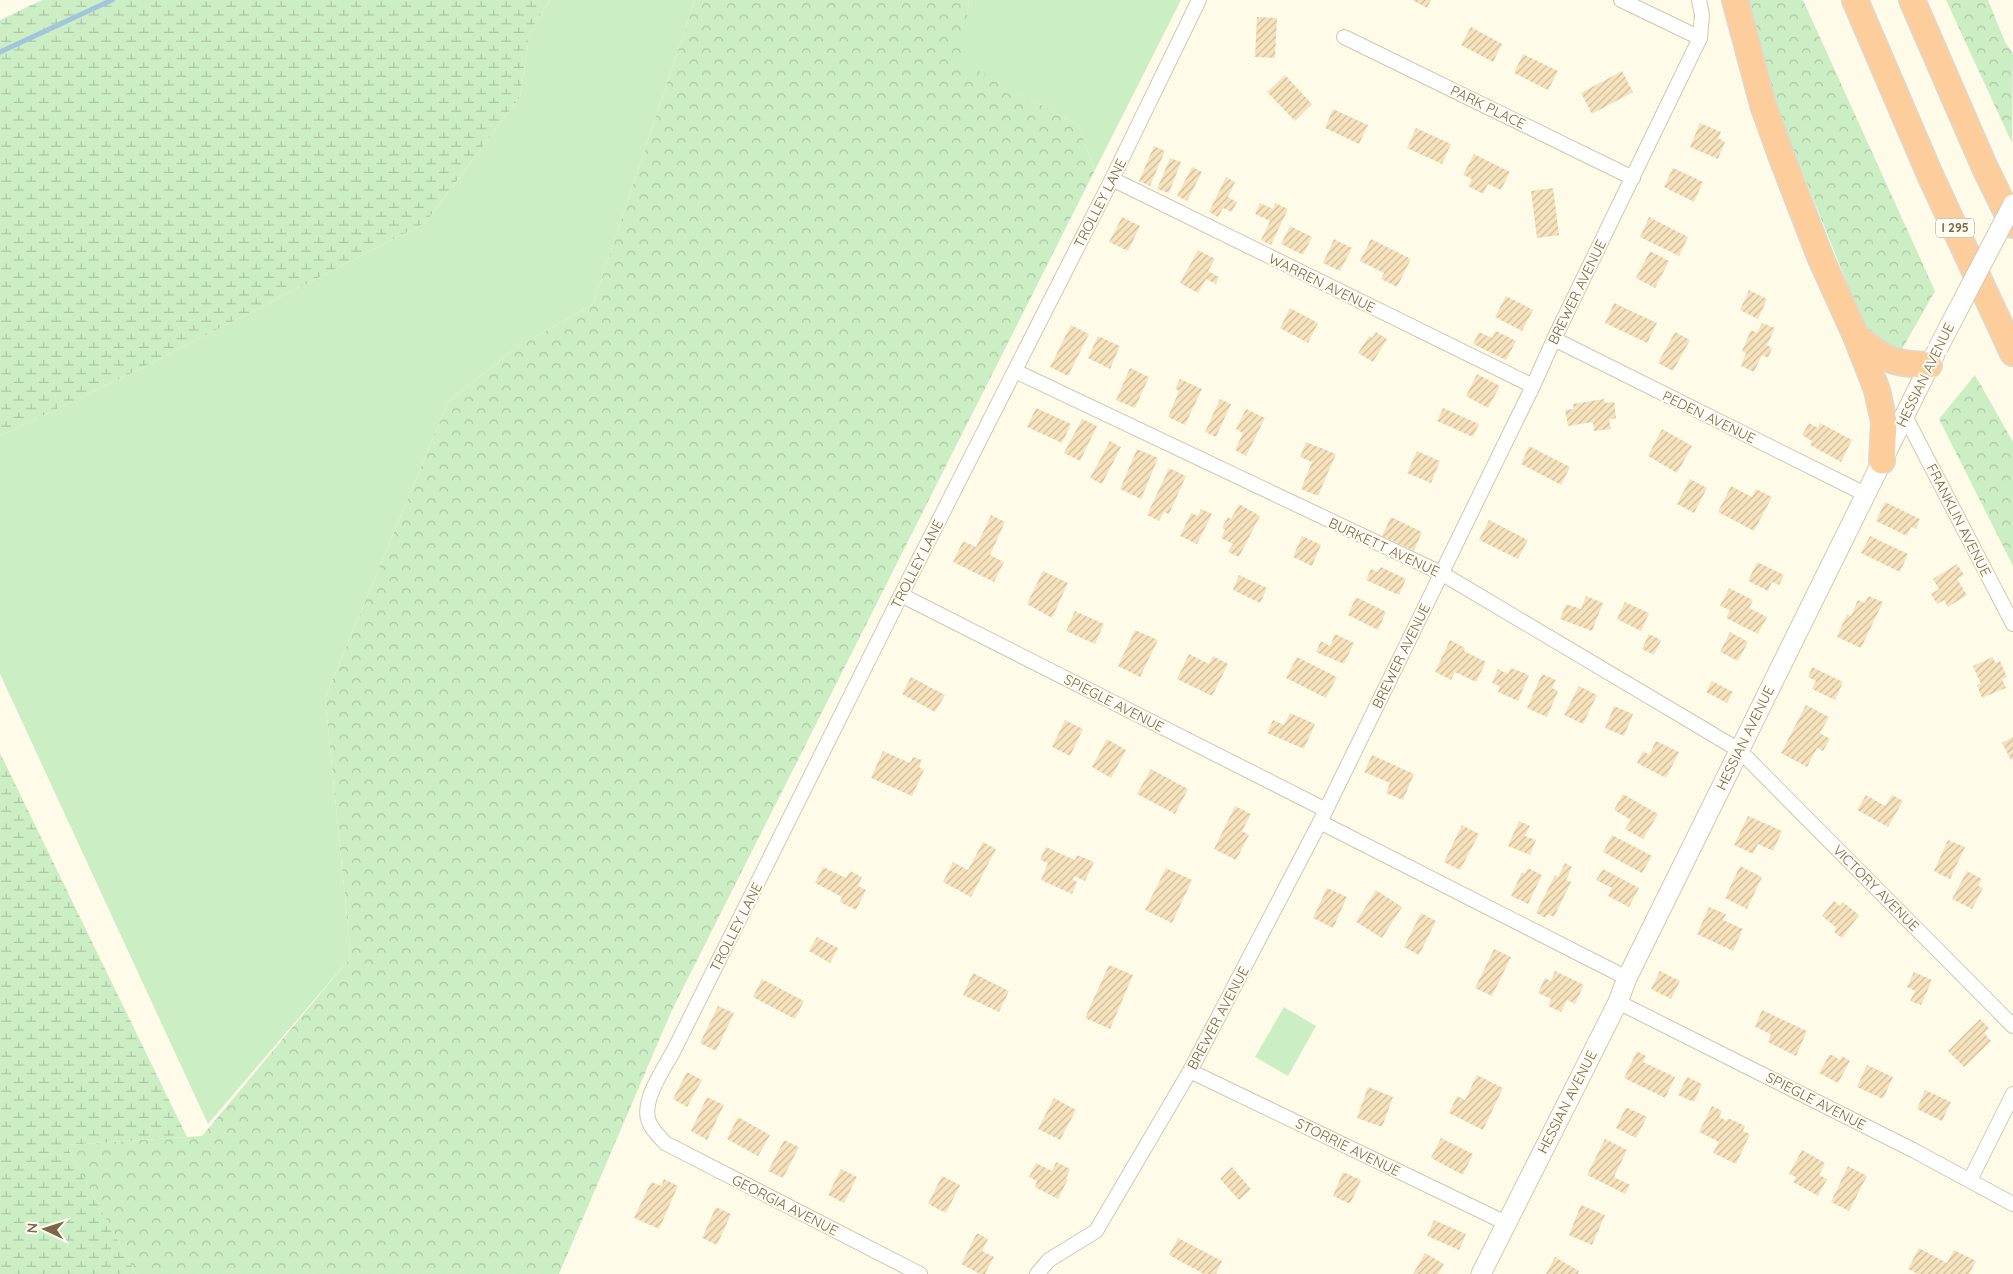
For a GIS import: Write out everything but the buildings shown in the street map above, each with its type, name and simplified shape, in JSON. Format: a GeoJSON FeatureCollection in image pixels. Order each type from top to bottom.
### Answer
{"type":"FeatureCollection","features":[{"type":"Feature","properties":{"kind":"highway"},"geometry":{"type":"LineString","coordinates":[[1735,0],[1763,105],[1782,158],[1877,390],[1883,412],[1882,461]]}},
{"type":"Feature","properties":{"kind":"highway","name":"I 295"},"geometry":{"type":"LineString","coordinates":[[1855,0],[1931,177],[2013,353]]}},
{"type":"Feature","properties":{"kind":"highway"},"geometry":{"type":"LineString","coordinates":[[1912,0],[1978,151],[2013,225]]}},
{"type":"Feature","properties":{"kind":"highway"},"geometry":{"type":"LineString","coordinates":[[1856,336],[1878,353],[1894,362],[1933,357]]}},
{"type":"Feature","properties":{"kind":"main road","name":"HESSIAN AVENUE"},"geometry":{"type":"LineString","coordinates":[[1481,1274],[1618,1002],[1627,978],[1933,357],[2013,204]]}},
{"type":"Feature","properties":{"kind":"street","name":"TROLLEY LANE"},"geometry":{"type":"LineString","coordinates":[[655,1130],[649,1124],[648,1111],[653,1088],[673,1052],[901,595],[1112,179],[1199,0]]}},
{"type":"Feature","properties":{"kind":"street"},"geometry":{"type":"LineString","coordinates":[[1620,0],[1700,38]]}},
{"type":"Feature","properties":{"kind":"street","name":"BREWER AVENUE"},"geometry":{"type":"LineString","coordinates":[[1036,1274],[1049,1260],[1096,1231],[1190,1071],[1323,816],[1700,38],[1702,15],[1699,0]]}},
{"type":"Feature","properties":{"kind":"street","name":"PARK PLACE"},"geometry":{"type":"LineString","coordinates":[[1344,37],[1633,178]]}},
{"type":"Feature","properties":{"kind":"street","name":"WARREN AVENUE"},"geometry":{"type":"LineString","coordinates":[[1112,179],[1533,386]]}},
{"type":"Feature","properties":{"kind":"street","name":"PEDEN AVENUE"},"geometry":{"type":"LineString","coordinates":[[1554,340],[1865,494]]}},
{"type":"Feature","properties":{"kind":"street","name":"BURKETT AVENUE"},"geometry":{"type":"LineString","coordinates":[[1015,372],[1442,573],[1739,750]]}},
{"type":"Feature","properties":{"kind":"street","name":"FRANKLIN AVENUE"},"geometry":{"type":"LineString","coordinates":[[1905,416],[2013,624]]}},
{"type":"Feature","properties":{"kind":"street","name":"SPIEGLE AVENUE"},"geometry":{"type":"LineString","coordinates":[[901,595],[1627,978]]}},
{"type":"Feature","properties":{"kind":"street","name":"VICTORY AVENUE"},"geometry":{"type":"LineString","coordinates":[[1739,750],[2013,1026]]}},
{"type":"Feature","properties":{"kind":"street","name":"SPIEGLE AVENUE"},"geometry":{"type":"LineString","coordinates":[[1618,1002],[1970,1180],[2013,1204]]}},
{"type":"Feature","properties":{"kind":"street","name":"STORRIE AVENUE"},"geometry":{"type":"LineString","coordinates":[[1190,1071],[1506,1223]]}},
{"type":"Feature","properties":{"kind":"street"},"geometry":{"type":"LineString","coordinates":[[1970,1180],[2013,1094]]}},
{"type":"Feature","properties":{"kind":"street","name":"GEORGIA AVENUE"},"geometry":{"type":"LineString","coordinates":[[655,1130],[665,1143],[920,1274]]}},
{"type":"Feature","properties":{"kind":"green space"},"geometry":{"type":"Polygon","coordinates":[[[42,0],[550,0],[530,31],[520,97],[425,223],[142,368],[0,436],[0,20],[42,0]]]}},
{"type":"Feature","properties":{"kind":"green space"},"geometry":{"type":"Polygon","coordinates":[[[550,0],[695,0],[593,304],[514,349],[448,402],[325,698],[351,957],[208,1124],[0,674],[0,436],[142,368],[425,223],[520,97],[530,31],[550,0]]]}},
{"type":"Feature","properties":{"kind":"green space"},"geometry":{"type":"Polygon","coordinates":[[[695,0],[969,0],[962,62],[1078,125],[1095,170],[672,1010],[559,1274],[136,1274],[66,1145],[202,1136],[351,957],[325,698],[448,402],[514,349],[593,304],[695,0]]]}},
{"type":"Feature","properties":{"kind":"green space"},"geometry":{"type":"Polygon","coordinates":[[[969,0],[1181,0],[1095,170],[1078,125],[961,62],[969,0]]]}},
{"type":"Feature","properties":{"kind":"green space"},"geometry":{"type":"Polygon","coordinates":[[[1749,0],[1803,0],[1935,291],[1901,351],[1876,344],[1862,320],[1778,112],[1749,0]]]}},
{"type":"Feature","properties":{"kind":"green space"},"geometry":{"type":"Polygon","coordinates":[[[1946,0],[1988,0],[2005,42],[2013,53],[2012,143],[1946,0]]]}},
{"type":"Feature","properties":{"kind":"green space"},"geometry":{"type":"Polygon","coordinates":[[[1975,375],[2013,442],[2013,566],[1939,419],[1975,375]]]}},
{"type":"Feature","properties":{"kind":"green space"},"geometry":{"type":"Polygon","coordinates":[[[0,753],[187,1137],[66,1145],[136,1274],[0,1274],[0,753]]]}},
{"type":"Feature","properties":{"kind":"green space"},"geometry":{"type":"Polygon","coordinates":[[[1284,1007],[1316,1026],[1288,1076],[1255,1057],[1284,1007]]]}},
{"type":"Feature","properties":{"kind":"waterway"},"geometry":{"type":"LineString","coordinates":[[0,52],[112,0]]}}]}
